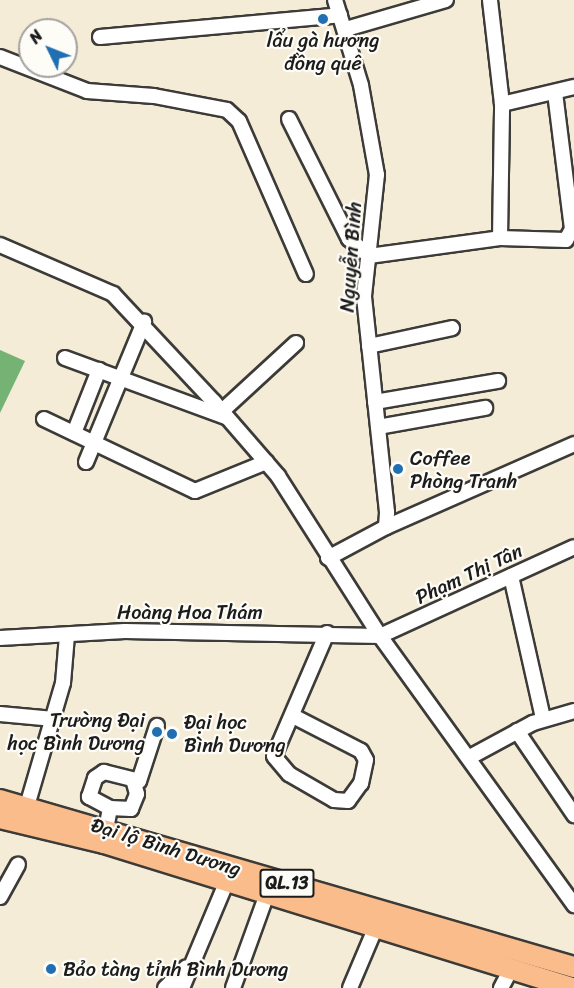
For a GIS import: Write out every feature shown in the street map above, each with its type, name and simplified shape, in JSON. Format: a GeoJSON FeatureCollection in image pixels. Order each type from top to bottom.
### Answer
{"type":"FeatureCollection","features":[{"type":"Feature","properties":{"kind":"highway","name":"Đại lộ Bình Dương"},"geometry":{"type":"LineString","coordinates":[[0,800],[574,966]]}},
{"type":"Feature","properties":{"kind":"highway","name":"Đại lộ Bình Dương"},"geometry":{"type":"LineString","coordinates":[[0,818],[227,881],[375,929],[573,988]]}},
{"type":"Feature","properties":{"kind":"street","name":"Nguyễn Bình"},"geometry":{"type":"LineString","coordinates":[[335,0],[346,29],[377,175],[364,296],[386,527]]}},
{"type":"Feature","properties":{"kind":"street"},"geometry":{"type":"LineString","coordinates":[[346,29],[446,0]]}},
{"type":"Feature","properties":{"kind":"street"},"geometry":{"type":"LineString","coordinates":[[490,0],[502,104],[500,238]]}},
{"type":"Feature","properties":{"kind":"street"},"geometry":{"type":"LineString","coordinates":[[100,37],[340,15]]}},
{"type":"Feature","properties":{"kind":"street"},"geometry":{"type":"LineString","coordinates":[[0,57],[87,91],[154,96],[227,110],[239,121],[306,274]]}},
{"type":"Feature","properties":{"kind":"street"},"geometry":{"type":"LineString","coordinates":[[502,104],[574,87]]}},
{"type":"Feature","properties":{"kind":"street"},"geometry":{"type":"LineString","coordinates":[[289,119],[350,239],[369,256],[500,238],[566,240],[572,229],[555,92]]}},
{"type":"Feature","properties":{"kind":"street"},"geometry":{"type":"LineString","coordinates":[[0,245],[113,294],[144,322],[266,462],[380,636],[470,757],[574,906]]}},
{"type":"Feature","properties":{"kind":"street"},"geometry":{"type":"LineString","coordinates":[[87,462],[144,322]]}},
{"type":"Feature","properties":{"kind":"street"},"geometry":{"type":"LineString","coordinates":[[369,346],[452,327]]}},
{"type":"Feature","properties":{"kind":"street"},"geometry":{"type":"LineString","coordinates":[[224,415],[296,343]]}},
{"type":"Feature","properties":{"kind":"street"},"geometry":{"type":"LineString","coordinates":[[65,358],[224,415]]}},
{"type":"Feature","properties":{"kind":"street"},"geometry":{"type":"LineString","coordinates":[[74,434],[99,370]]}},
{"type":"Feature","properties":{"kind":"street"},"geometry":{"type":"LineString","coordinates":[[375,402],[498,381]]}},
{"type":"Feature","properties":{"kind":"street"},"geometry":{"type":"LineString","coordinates":[[378,427],[485,408]]}},
{"type":"Feature","properties":{"kind":"street"},"geometry":{"type":"LineString","coordinates":[[44,419],[195,491],[266,462]]}},
{"type":"Feature","properties":{"kind":"street"},"geometry":{"type":"LineString","coordinates":[[328,558],[386,527],[574,444]]}},
{"type":"Feature","properties":{"kind":"street","name":"Phạm Thị Tân"},"geometry":{"type":"LineString","coordinates":[[380,636],[574,547]]}},
{"type":"Feature","properties":{"kind":"street"},"geometry":{"type":"LineString","coordinates":[[511,576],[543,718]]}},
{"type":"Feature","properties":{"kind":"street"},"geometry":{"type":"LineString","coordinates":[[292,717],[361,751],[366,760],[361,783],[348,801],[334,800],[276,764],[292,717],[327,633]]}},
{"type":"Feature","properties":{"kind":"street","name":"Hoàng Hoa Thám"},"geometry":{"type":"LineString","coordinates":[[0,638],[67,635],[327,633],[380,636]]}},
{"type":"Feature","properties":{"kind":"street"},"geometry":{"type":"LineString","coordinates":[[27,806],[54,719],[67,635]]}},
{"type":"Feature","properties":{"kind":"street"},"geometry":{"type":"LineString","coordinates":[[470,757],[543,718],[574,711]]}},
{"type":"Feature","properties":{"kind":"street"},"geometry":{"type":"LineString","coordinates":[[0,714],[54,719]]}},
{"type":"Feature","properties":{"kind":"street"},"geometry":{"type":"LineString","coordinates":[[134,783],[98,772],[89,797],[110,808],[131,809],[137,794],[134,783],[157,726]]}},
{"type":"Feature","properties":{"kind":"street"},"geometry":{"type":"LineString","coordinates":[[517,731],[574,815]]}},
{"type":"Feature","properties":{"kind":"street"},"geometry":{"type":"LineString","coordinates":[[106,829],[110,808]]}},
{"type":"Feature","properties":{"kind":"street"},"geometry":{"type":"LineString","coordinates":[[0,897],[18,865]]}},
{"type":"Feature","properties":{"kind":"street"},"geometry":{"type":"LineString","coordinates":[[182,988],[187,968],[227,881]]}},
{"type":"Feature","properties":{"kind":"street"},"geometry":{"type":"LineString","coordinates":[[233,988],[267,894]]}},
{"type":"Feature","properties":{"kind":"street"},"geometry":{"type":"LineString","coordinates":[[350,988],[375,929]]}},
{"type":"Feature","properties":{"kind":"street"},"geometry":{"type":"LineString","coordinates":[[165,988],[187,968]]}},
{"type":"Feature","properties":{"kind":"street"},"geometry":{"type":"LineString","coordinates":[[501,988],[511,969]]}},
{"type":"Feature","properties":{"kind":"green space"},"geometry":{"type":"Polygon","coordinates":[[[0,350],[25,361],[0,413],[0,350]]]}},
{"type":"Feature","properties":{"kind":"place","name":"lẩu gà hương đồng quê"},"geometry":{"type":"Point","coordinates":[323,19]}},
{"type":"Feature","properties":{"kind":"place","name":"Coffee Phòng Tranh"},"geometry":{"type":"Point","coordinates":[398,469]}},
{"type":"Feature","properties":{"kind":"place","name":"Trường Đại học Bình Dương"},"geometry":{"type":"Point","coordinates":[157,732]}},
{"type":"Feature","properties":{"kind":"place","name":"Đại học Bình Dương"},"geometry":{"type":"Point","coordinates":[172,734]}},
{"type":"Feature","properties":{"kind":"place","name":"Bảo tàng tỉnh Bình Dương"},"geometry":{"type":"Point","coordinates":[51,969]}}]}
